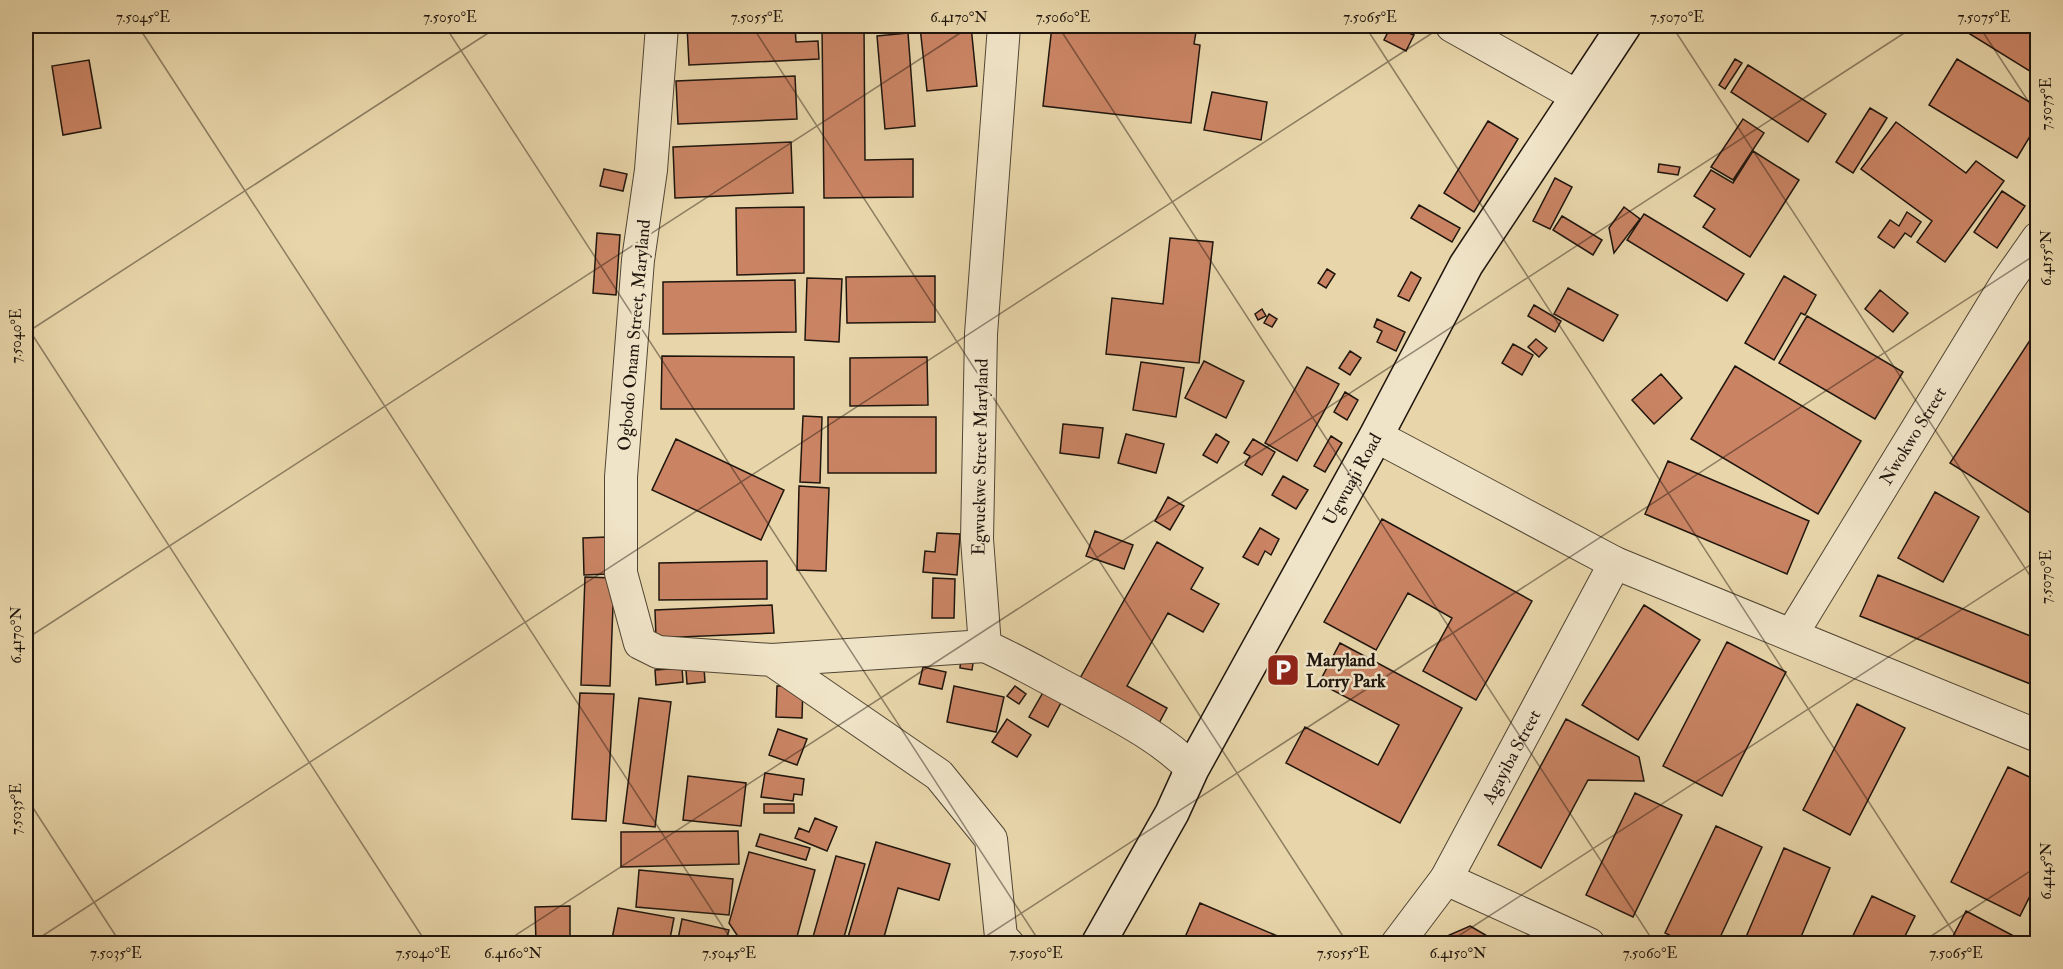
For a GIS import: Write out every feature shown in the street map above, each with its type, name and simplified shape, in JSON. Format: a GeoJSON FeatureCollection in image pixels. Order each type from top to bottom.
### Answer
{"type":"FeatureCollection","features":[{"type":"Feature","properties":{"kind":"main road","name":"Ugwuaji Road"},"geometry":{"type":"LineString","coordinates":[[1098,944],[1172,813],[1192,769],[1376,436],[1466,265],[1624,26]]}},
{"type":"Feature","properties":{"kind":"street","name":"Ogbodo Onam Street, Maryland"},"geometry":{"type":"LineString","coordinates":[[662,26],[651,170],[638,260],[621,477],[621,573],[640,643],[658,652],[772,660]]}},
{"type":"Feature","properties":{"kind":"street","name":"Egwuekwe Street Maryland"},"geometry":{"type":"LineString","coordinates":[[985,646],[977,539],[980,356],[1004,26]]}},
{"type":"Feature","properties":{"kind":"street"},"geometry":{"type":"LineString","coordinates":[[1452,26],[1577,96]]}},
{"type":"Feature","properties":{"kind":"street","name":"Nwokwo Street"},"geometry":{"type":"LineString","coordinates":[[1792,634],[1999,295],[2037,238]]}},
{"type":"Feature","properties":{"kind":"street"},"geometry":{"type":"LineString","coordinates":[[1376,436],[1615,563],[2037,736]]}},
{"type":"Feature","properties":{"kind":"street","name":"Agayiba Street"},"geometry":{"type":"LineString","coordinates":[[1397,944],[1446,879],[1615,563]]}},
{"type":"Feature","properties":{"kind":"street"},"geometry":{"type":"LineString","coordinates":[[772,660],[985,646],[1014,659],[1121,718],[1176,752],[1192,769]]}},
{"type":"Feature","properties":{"kind":"street"},"geometry":{"type":"LineString","coordinates":[[772,660],[939,775],[991,839],[1001,937],[1008,944]]}},
{"type":"Feature","properties":{"kind":"street"},"geometry":{"type":"LineString","coordinates":[[1446,879],[1589,944]]}},
{"type":"Feature","properties":{"kind":"building"},"geometry":{"type":"Polygon","coordinates":[[[687,26],[795,26],[796,42],[818,41],[819,59],[689,65],[687,26]]]}},
{"type":"Feature","properties":{"kind":"building"},"geometry":{"type":"Polygon","coordinates":[[[822,26],[864,26],[865,160],[913,159],[913,197],[824,198],[822,26]]]}},
{"type":"Feature","properties":{"kind":"building"},"geometry":{"type":"Polygon","coordinates":[[[971,26],[977,86],[927,91],[920,27],[971,26]]]}},
{"type":"Feature","properties":{"kind":"building"},"geometry":{"type":"Polygon","coordinates":[[[1052,26],[1197,26],[1194,44],[1200,45],[1191,123],[1043,106],[1052,26]]]}},
{"type":"Feature","properties":{"kind":"building"},"geometry":{"type":"Polygon","coordinates":[[[1221,26],[1243,26],[1243,29],[1221,26]]]}},
{"type":"Feature","properties":{"kind":"building"},"geometry":{"type":"Polygon","coordinates":[[[1391,26],[1414,35],[1406,51],[1384,40],[1391,26]]]}},
{"type":"Feature","properties":{"kind":"building"},"geometry":{"type":"Polygon","coordinates":[[[1957,26],[2038,26],[2038,76],[1957,26]]]}},
{"type":"Feature","properties":{"kind":"building"},"geometry":{"type":"Polygon","coordinates":[[[908,33],[915,126],[885,129],[877,36],[908,33]]]}},
{"type":"Feature","properties":{"kind":"building"},"geometry":{"type":"Polygon","coordinates":[[[1735,59],[1742,63],[1725,89],[1719,85],[1735,59]]]}},
{"type":"Feature","properties":{"kind":"building"},"geometry":{"type":"Polygon","coordinates":[[[1957,59],[2038,107],[2038,123],[2017,158],[1929,105],[1957,59]]]}},
{"type":"Feature","properties":{"kind":"building"},"geometry":{"type":"Polygon","coordinates":[[[89,60],[101,128],[63,135],[52,66],[89,60]]]}},
{"type":"Feature","properties":{"kind":"building"},"geometry":{"type":"Polygon","coordinates":[[[1748,65],[1826,114],[1808,142],[1731,92],[1748,65]]]}},
{"type":"Feature","properties":{"kind":"building"},"geometry":{"type":"Polygon","coordinates":[[[795,76],[797,119],[678,124],[676,81],[795,76]]]}},
{"type":"Feature","properties":{"kind":"building"},"geometry":{"type":"Polygon","coordinates":[[[1212,92],[1267,102],[1261,140],[1204,130],[1212,92]]]}},
{"type":"Feature","properties":{"kind":"building"},"geometry":{"type":"Polygon","coordinates":[[[1870,108],[1887,118],[1853,173],[1836,162],[1870,108]]]}},
{"type":"Feature","properties":{"kind":"building"},"geometry":{"type":"Polygon","coordinates":[[[1743,119],[1764,133],[1733,180],[1711,167],[1743,119]]]}},
{"type":"Feature","properties":{"kind":"building"},"geometry":{"type":"Polygon","coordinates":[[[1488,121],[1518,139],[1474,212],[1444,193],[1488,121]]]}},
{"type":"Feature","properties":{"kind":"building"},"geometry":{"type":"Polygon","coordinates":[[[1896,122],[1966,173],[1976,161],[2004,181],[1945,262],[1917,242],[1932,221],[1861,169],[1896,122]]]}},
{"type":"Feature","properties":{"kind":"building"},"geometry":{"type":"Polygon","coordinates":[[[791,142],[793,193],[675,198],[673,147],[791,142]]]}},
{"type":"Feature","properties":{"kind":"building"},"geometry":{"type":"Polygon","coordinates":[[[1753,151],[1799,180],[1750,257],[1703,227],[1715,209],[1694,196],[1711,170],[1733,183],[1753,151]]]}},
{"type":"Feature","properties":{"kind":"building"},"geometry":{"type":"Polygon","coordinates":[[[1659,164],[1680,167],[1678,175],[1658,172],[1659,164]]]}},
{"type":"Feature","properties":{"kind":"building"},"geometry":{"type":"Polygon","coordinates":[[[604,169],[627,174],[623,191],[600,186],[604,169]]]}},
{"type":"Feature","properties":{"kind":"building"},"geometry":{"type":"Polygon","coordinates":[[[1555,178],[1572,187],[1550,229],[1533,221],[1555,178]]]}},
{"type":"Feature","properties":{"kind":"building"},"geometry":{"type":"Polygon","coordinates":[[[2002,191],[2025,206],[1997,248],[1974,232],[2002,191]]]}},
{"type":"Feature","properties":{"kind":"building"},"geometry":{"type":"Polygon","coordinates":[[[1419,205],[1460,228],[1452,242],[1411,218],[1419,205]]]}},
{"type":"Feature","properties":{"kind":"building"},"geometry":{"type":"Polygon","coordinates":[[[804,207],[804,273],[737,275],[736,208],[804,207]]]}},
{"type":"Feature","properties":{"kind":"building"},"geometry":{"type":"Polygon","coordinates":[[[1624,207],[1640,219],[1614,253],[1609,228],[1624,207]]]}},
{"type":"Feature","properties":{"kind":"building"},"geometry":{"type":"Polygon","coordinates":[[[1907,212],[1921,222],[1911,237],[1905,233],[1894,248],[1878,237],[1890,220],[1899,226],[1907,212]]]}},
{"type":"Feature","properties":{"kind":"building"},"geometry":{"type":"Polygon","coordinates":[[[1644,214],[1744,274],[1727,301],[1627,240],[1644,214]]]}},
{"type":"Feature","properties":{"kind":"building"},"geometry":{"type":"Polygon","coordinates":[[[1562,216],[1602,240],[1593,255],[1553,230],[1562,216]]]}},
{"type":"Feature","properties":{"kind":"building"},"geometry":{"type":"Polygon","coordinates":[[[597,233],[620,235],[616,295],[593,293],[597,233]]]}},
{"type":"Feature","properties":{"kind":"building"},"geometry":{"type":"Polygon","coordinates":[[[1170,238],[1213,242],[1199,363],[1106,354],[1112,298],[1163,304],[1170,238]]]}},
{"type":"Feature","properties":{"kind":"building"},"geometry":{"type":"Polygon","coordinates":[[[1327,269],[1335,274],[1326,288],[1318,283],[1327,269]]]}},
{"type":"Feature","properties":{"kind":"building"},"geometry":{"type":"Polygon","coordinates":[[[1411,272],[1421,278],[1409,301],[1398,296],[1411,272]]]}},
{"type":"Feature","properties":{"kind":"building"},"geometry":{"type":"Polygon","coordinates":[[[935,276],[935,322],[847,323],[846,277],[935,276]]]}},
{"type":"Feature","properties":{"kind":"building"},"geometry":{"type":"Polygon","coordinates":[[[1784,276],[1816,295],[1805,315],[1801,313],[1774,360],[1745,343],[1784,276]]]}},
{"type":"Feature","properties":{"kind":"building"},"geometry":{"type":"Polygon","coordinates":[[[807,278],[842,279],[839,342],[805,340],[807,278]]]}},
{"type":"Feature","properties":{"kind":"building"},"geometry":{"type":"Polygon","coordinates":[[[795,280],[796,332],[663,334],[663,282],[795,280]]]}},
{"type":"Feature","properties":{"kind":"building"},"geometry":{"type":"Polygon","coordinates":[[[1568,288],[1618,315],[1603,341],[1554,314],[1568,288]]]}},
{"type":"Feature","properties":{"kind":"building"},"geometry":{"type":"Polygon","coordinates":[[[1880,290],[1908,313],[1893,332],[1865,309],[1880,290]]]}},
{"type":"Feature","properties":{"kind":"building"},"geometry":{"type":"Polygon","coordinates":[[[1534,305],[1561,321],[1555,332],[1528,316],[1534,305]]]}},
{"type":"Feature","properties":{"kind":"building"},"geometry":{"type":"Polygon","coordinates":[[[1262,309],[1266,316],[1258,320],[1255,314],[1262,309]]]}},
{"type":"Feature","properties":{"kind":"building"},"geometry":{"type":"Polygon","coordinates":[[[1269,314],[1277,319],[1272,327],[1264,323],[1269,314]]]}},
{"type":"Feature","properties":{"kind":"building"},"geometry":{"type":"Polygon","coordinates":[[[1807,316],[1903,372],[1875,419],[1779,363],[1807,316]]]}},
{"type":"Feature","properties":{"kind":"building"},"geometry":{"type":"Polygon","coordinates":[[[1377,319],[1405,332],[1396,351],[1377,342],[1382,331],[1374,327],[1377,319]]]}},
{"type":"Feature","properties":{"kind":"building"},"geometry":{"type":"Polygon","coordinates":[[[2038,328],[2038,518],[1950,463],[2038,328]]]}},
{"type":"Feature","properties":{"kind":"building"},"geometry":{"type":"Polygon","coordinates":[[[1536,339],[1547,348],[1539,357],[1528,347],[1536,339]]]}},
{"type":"Feature","properties":{"kind":"building"},"geometry":{"type":"Polygon","coordinates":[[[1513,344],[1533,355],[1522,375],[1502,363],[1513,344]]]}},
{"type":"Feature","properties":{"kind":"building"},"geometry":{"type":"Polygon","coordinates":[[[1350,351],[1361,358],[1350,375],[1339,368],[1350,351]]]}},
{"type":"Feature","properties":{"kind":"building"},"geometry":{"type":"Polygon","coordinates":[[[662,356],[794,357],[794,409],[661,409],[662,356]]]}},
{"type":"Feature","properties":{"kind":"building"},"geometry":{"type":"Polygon","coordinates":[[[927,357],[928,405],[850,406],[850,358],[927,357]]]}},
{"type":"Feature","properties":{"kind":"building"},"geometry":{"type":"Polygon","coordinates":[[[1204,361],[1244,381],[1226,418],[1185,398],[1204,361]]]}},
{"type":"Feature","properties":{"kind":"building"},"geometry":{"type":"Polygon","coordinates":[[[1141,362],[1184,368],[1176,417],[1133,410],[1141,362]]]}},
{"type":"Feature","properties":{"kind":"building"},"geometry":{"type":"Polygon","coordinates":[[[1735,366],[1861,441],[1818,514],[1691,439],[1735,366]]]}},
{"type":"Feature","properties":{"kind":"building"},"geometry":{"type":"Polygon","coordinates":[[[1307,367],[1339,384],[1297,461],[1265,443],[1307,367]]]}},
{"type":"Feature","properties":{"kind":"building"},"geometry":{"type":"Polygon","coordinates":[[[1661,374],[1682,398],[1654,424],[1632,400],[1661,374]]]}},
{"type":"Feature","properties":{"kind":"building"},"geometry":{"type":"Polygon","coordinates":[[[1345,392],[1358,400],[1347,420],[1334,412],[1345,392]]]}},
{"type":"Feature","properties":{"kind":"building"},"geometry":{"type":"Polygon","coordinates":[[[803,416],[822,417],[820,483],[800,482],[803,416]]]}},
{"type":"Feature","properties":{"kind":"building"},"geometry":{"type":"Polygon","coordinates":[[[828,417],[936,417],[936,473],[828,473],[828,417]]]}},
{"type":"Feature","properties":{"kind":"building"},"geometry":{"type":"Polygon","coordinates":[[[1063,424],[1103,428],[1099,458],[1060,453],[1063,424]]]}},
{"type":"Feature","properties":{"kind":"building"},"geometry":{"type":"Polygon","coordinates":[[[1126,434],[1164,444],[1156,473],[1118,463],[1126,434]]]}},
{"type":"Feature","properties":{"kind":"building"},"geometry":{"type":"Polygon","coordinates":[[[1216,434],[1229,442],[1217,463],[1203,455],[1216,434]]]}},
{"type":"Feature","properties":{"kind":"building"},"geometry":{"type":"Polygon","coordinates":[[[1331,436],[1342,443],[1325,472],[1314,466],[1331,436]]]}},
{"type":"Feature","properties":{"kind":"building"},"geometry":{"type":"Polygon","coordinates":[[[676,439],[784,490],[761,540],[652,490],[676,439]]]}},
{"type":"Feature","properties":{"kind":"building"},"geometry":{"type":"Polygon","coordinates":[[[1253,439],[1275,452],[1262,475],[1245,465],[1250,456],[1244,453],[1253,439]]]}},
{"type":"Feature","properties":{"kind":"building"},"geometry":{"type":"Polygon","coordinates":[[[1668,461],[1809,521],[1787,574],[1645,514],[1668,461]]]}},
{"type":"Feature","properties":{"kind":"building"},"geometry":{"type":"Polygon","coordinates":[[[1283,476],[1308,490],[1296,509],[1272,495],[1283,476]]]}},
{"type":"Feature","properties":{"kind":"building"},"geometry":{"type":"Polygon","coordinates":[[[799,486],[829,488],[826,571],[797,570],[799,486]]]}},
{"type":"Feature","properties":{"kind":"building"},"geometry":{"type":"Polygon","coordinates":[[[1935,492],[1979,517],[1943,582],[1898,558],[1935,492]]]}},
{"type":"Feature","properties":{"kind":"building"},"geometry":{"type":"Polygon","coordinates":[[[1168,497],[1184,506],[1170,530],[1155,521],[1168,497]]]}},
{"type":"Feature","properties":{"kind":"building"},"geometry":{"type":"Polygon","coordinates":[[[1382,519],[1532,601],[1476,700],[1423,671],[1452,618],[1408,593],[1376,650],[1324,622],[1382,519]]]}},
{"type":"Feature","properties":{"kind":"building"},"geometry":{"type":"Polygon","coordinates":[[[1260,528],[1279,539],[1271,555],[1265,551],[1258,565],[1243,557],[1260,528]]]}},
{"type":"Feature","properties":{"kind":"building"},"geometry":{"type":"Polygon","coordinates":[[[1095,531],[1133,545],[1124,569],[1086,556],[1095,531]]]}},
{"type":"Feature","properties":{"kind":"building"},"geometry":{"type":"Polygon","coordinates":[[[937,533],[960,534],[957,575],[923,572],[925,551],[935,552],[937,533]]]}},
{"type":"Feature","properties":{"kind":"building"},"geometry":{"type":"Polygon","coordinates":[[[606,537],[607,574],[584,575],[583,538],[606,537]]]}},
{"type":"Feature","properties":{"kind":"building"},"geometry":{"type":"Polygon","coordinates":[[[1157,542],[1203,568],[1191,589],[1219,604],[1203,632],[1168,613],[1127,686],[1167,708],[1158,725],[1079,680],[1157,542]]]}},
{"type":"Feature","properties":{"kind":"building"},"geometry":{"type":"Polygon","coordinates":[[[767,561],[767,599],[659,600],[659,563],[767,561]]]}},
{"type":"Feature","properties":{"kind":"building"},"geometry":{"type":"Polygon","coordinates":[[[1878,575],[2038,639],[2038,687],[1860,616],[1878,575]]]}},
{"type":"Feature","properties":{"kind":"building"},"geometry":{"type":"Polygon","coordinates":[[[585,577],[614,578],[610,686],[581,685],[585,577]]]}},
{"type":"Feature","properties":{"kind":"building"},"geometry":{"type":"Polygon","coordinates":[[[933,578],[955,579],[954,618],[932,618],[933,578]]]}},
{"type":"Feature","properties":{"kind":"building"},"geometry":{"type":"Polygon","coordinates":[[[772,605],[774,633],[656,638],[655,610],[772,605]]]}},
{"type":"Feature","properties":{"kind":"building"},"geometry":{"type":"Polygon","coordinates":[[[1644,605],[1700,640],[1638,740],[1582,705],[1644,605]]]}},
{"type":"Feature","properties":{"kind":"building"},"geometry":{"type":"Polygon","coordinates":[[[1727,642],[1786,672],[1722,796],[1663,766],[1727,642]]]}},
{"type":"Feature","properties":{"kind":"building"},"geometry":{"type":"Polygon","coordinates":[[[1340,643],[1462,708],[1400,823],[1286,763],[1305,727],[1378,765],[1399,725],[1319,683],[1340,643]]]}},
{"type":"Feature","properties":{"kind":"building"},"geometry":{"type":"Polygon","coordinates":[[[962,648],[975,650],[972,670],[960,668],[962,648]]]}},
{"type":"Feature","properties":{"kind":"building"},"geometry":{"type":"Polygon","coordinates":[[[923,667],[946,672],[942,689],[919,684],[923,667]]]}},
{"type":"Feature","properties":{"kind":"building"},"geometry":{"type":"Polygon","coordinates":[[[682,668],[683,682],[656,685],[655,670],[682,668]]]}},
{"type":"Feature","properties":{"kind":"building"},"geometry":{"type":"Polygon","coordinates":[[[704,668],[705,682],[687,684],[686,670],[704,668]]]}},
{"type":"Feature","properties":{"kind":"building"},"geometry":{"type":"Polygon","coordinates":[[[777,686],[803,686],[802,718],[776,717],[777,686]]]}},
{"type":"Feature","properties":{"kind":"building"},"geometry":{"type":"Polygon","coordinates":[[[954,686],[1004,697],[996,732],[947,722],[954,686]]]}},
{"type":"Feature","properties":{"kind":"building"},"geometry":{"type":"Polygon","coordinates":[[[1015,686],[1026,694],[1019,704],[1007,696],[1015,686]]]}},
{"type":"Feature","properties":{"kind":"building"},"geometry":{"type":"Polygon","coordinates":[[[1045,689],[1063,699],[1048,727],[1029,717],[1045,689]]]}},
{"type":"Feature","properties":{"kind":"building"},"geometry":{"type":"Polygon","coordinates":[[[580,693],[614,694],[606,821],[572,819],[580,693]]]}},
{"type":"Feature","properties":{"kind":"building"},"geometry":{"type":"Polygon","coordinates":[[[639,698],[671,702],[655,827],[623,823],[639,698]]]}},
{"type":"Feature","properties":{"kind":"building"},"geometry":{"type":"Polygon","coordinates":[[[1857,704],[1905,728],[1850,835],[1803,810],[1857,704]]]}},
{"type":"Feature","properties":{"kind":"building"},"geometry":{"type":"Polygon","coordinates":[[[1007,719],[1031,735],[1017,757],[992,742],[1007,719]]]}},
{"type":"Feature","properties":{"kind":"building"},"geometry":{"type":"Polygon","coordinates":[[[1566,719],[1639,757],[1644,781],[1588,780],[1541,868],[1498,845],[1566,719]]]}},
{"type":"Feature","properties":{"kind":"building"},"geometry":{"type":"Polygon","coordinates":[[[778,729],[807,739],[797,765],[769,755],[778,729]]]}},
{"type":"Feature","properties":{"kind":"building"},"geometry":{"type":"Polygon","coordinates":[[[2008,767],[2038,781],[2038,880],[2020,916],[1951,882],[2008,767]]]}},
{"type":"Feature","properties":{"kind":"building"},"geometry":{"type":"Polygon","coordinates":[[[765,773],[804,779],[802,795],[794,794],[793,801],[761,797],[765,773]]]}},
{"type":"Feature","properties":{"kind":"building"},"geometry":{"type":"Polygon","coordinates":[[[688,776],[746,783],[741,826],[683,820],[688,776]]]}},
{"type":"Feature","properties":{"kind":"building"},"geometry":{"type":"Polygon","coordinates":[[[1635,793],[1682,815],[1633,917],[1586,895],[1635,793]]]}},
{"type":"Feature","properties":{"kind":"building"},"geometry":{"type":"Polygon","coordinates":[[[764,804],[794,804],[794,813],[764,813],[764,804]]]}},
{"type":"Feature","properties":{"kind":"building"},"geometry":{"type":"Polygon","coordinates":[[[815,818],[837,827],[827,851],[795,838],[799,828],[809,832],[815,818]]]}},
{"type":"Feature","properties":{"kind":"building"},"geometry":{"type":"Polygon","coordinates":[[[1716,826],[1762,847],[1717,944],[1687,944],[1665,933],[1716,826]]]}},
{"type":"Feature","properties":{"kind":"building"},"geometry":{"type":"Polygon","coordinates":[[[738,831],[739,864],[621,867],[621,832],[738,831]]]}},
{"type":"Feature","properties":{"kind":"building"},"geometry":{"type":"Polygon","coordinates":[[[760,834],[810,848],[806,860],[756,846],[760,834]]]}},
{"type":"Feature","properties":{"kind":"building"},"geometry":{"type":"Polygon","coordinates":[[[876,842],[950,864],[939,900],[898,888],[882,944],[846,944],[876,842]]]}},
{"type":"Feature","properties":{"kind":"building"},"geometry":{"type":"Polygon","coordinates":[[[1784,848],[1830,868],[1798,944],[1743,944],[1784,848]]]}},
{"type":"Feature","properties":{"kind":"building"},"geometry":{"type":"Polygon","coordinates":[[[749,852],[815,870],[795,944],[743,944],[729,923],[749,852]]]}},
{"type":"Feature","properties":{"kind":"building"},"geometry":{"type":"Polygon","coordinates":[[[836,856],[865,864],[842,944],[811,944],[836,856]]]}},
{"type":"Feature","properties":{"kind":"building"},"geometry":{"type":"Polygon","coordinates":[[[639,870],[733,879],[729,915],[636,907],[639,870]]]}},
{"type":"Feature","properties":{"kind":"building"},"geometry":{"type":"Polygon","coordinates":[[[1872,896],[1915,916],[1901,944],[1849,944],[1872,896]]]}},
{"type":"Feature","properties":{"kind":"building"},"geometry":{"type":"Polygon","coordinates":[[[1200,903],[1296,944],[1182,944],[1200,903]]]}},
{"type":"Feature","properties":{"kind":"building"},"geometry":{"type":"Polygon","coordinates":[[[570,906],[570,944],[536,944],[535,907],[570,906]]]}},
{"type":"Feature","properties":{"kind":"building"},"geometry":{"type":"Polygon","coordinates":[[[618,908],[674,918],[669,944],[611,944],[618,908]]]}},
{"type":"Feature","properties":{"kind":"building"},"geometry":{"type":"Polygon","coordinates":[[[1966,911],[2029,944],[1949,944],[1966,911]]]}},
{"type":"Feature","properties":{"kind":"building"},"geometry":{"type":"Polygon","coordinates":[[[682,919],[729,930],[725,944],[677,944],[682,919]]]}},
{"type":"Feature","properties":{"kind":"building"},"geometry":{"type":"Polygon","coordinates":[[[1470,926],[1501,944],[1431,944],[1431,943],[1470,926]]]}},
{"type":"Feature","properties":{"kind":"place","name":"Maryland Lorry Park"},"geometry":{"type":"Point","coordinates":[1283,670]}}]}
